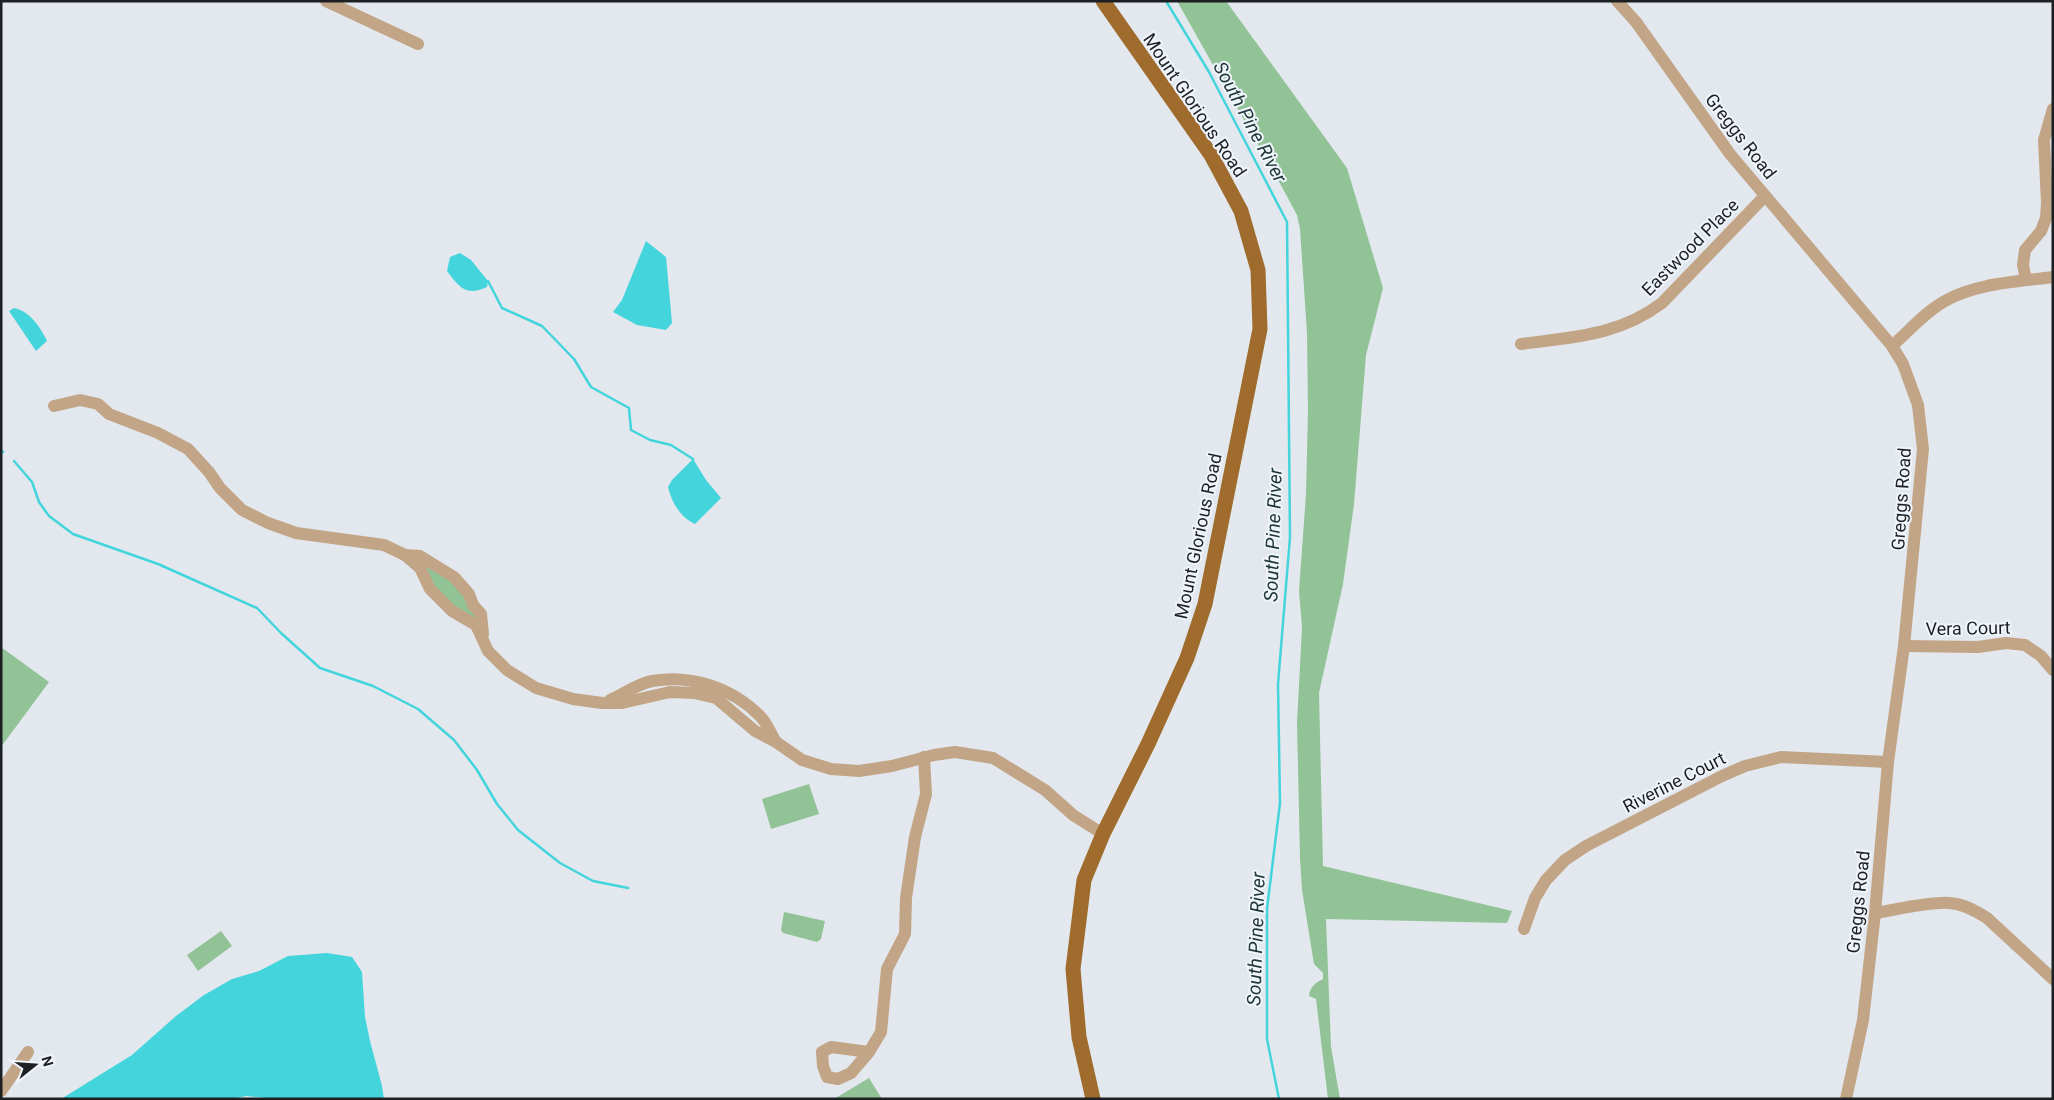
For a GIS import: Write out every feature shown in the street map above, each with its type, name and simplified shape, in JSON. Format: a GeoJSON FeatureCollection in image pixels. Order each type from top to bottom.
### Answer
{"type":"FeatureCollection","features":[{"type":"Feature","properties":{"kind":"main road","name":"Mount Glorious Road"},"geometry":{"type":"LineString","coordinates":[[1092,1099],[1079,1037],[1073,969],[1084,880],[1103,834],[1148,744],[1187,658],[1205,604],[1260,329],[1258,270],[1242,212],[1211,155],[1103,1]]}},
{"type":"Feature","properties":{"kind":"street"},"geometry":{"type":"LineString","coordinates":[[326,1],[418,44]]}},
{"type":"Feature","properties":{"kind":"street","name":"Greggs Road"},"geometry":{"type":"LineString","coordinates":[[1617,1],[1636,22],[1714,134],[1892,346],[1903,364],[1918,405],[1924,449],[1904,646],[1888,762],[1875,913],[1863,1020],[1846,1099]]}},
{"type":"Feature","properties":{"kind":"street"},"geometry":{"type":"LineString","coordinates":[[2026,280],[2023,265],[2025,250],[2041,231],[2046,218],[2044,140],[2053,109]]}},
{"type":"Feature","properties":{"kind":"street","name":"Eastwood Place"},"geometry":{"type":"LineString","coordinates":[[1521,344],[1616,329],[1644,316],[1662,303],[1765,196]]}},
{"type":"Feature","properties":{"kind":"street"},"geometry":{"type":"LineString","coordinates":[[1892,346],[1944,301],[1978,287],[2053,277]]}},
{"type":"Feature","properties":{"kind":"street"},"geometry":{"type":"LineString","coordinates":[[54,406],[80,400],[98,404],[109,414],[158,433],[188,449],[209,472],[220,488],[242,510],[268,523],[296,533],[384,545],[405,555],[420,568],[430,589],[452,611],[476,624],[488,651],[507,670],[536,688],[573,700],[602,703],[622,702],[670,692],[716,698],[754,731],[776,742],[802,760],[831,770],[859,771],[892,766],[955,752],[993,758],[1046,790],[1073,815],[1103,834]]}},
{"type":"Feature","properties":{"kind":"street"},"geometry":{"type":"LineString","coordinates":[[405,555],[420,556],[454,577],[469,594],[473,605],[481,614],[484,631],[482,638]]}},
{"type":"Feature","properties":{"kind":"street","name":"Vera Court"},"geometry":{"type":"LineString","coordinates":[[1904,646],[1978,647],[2006,643],[2025,645],[2040,656],[2053,670]]}},
{"type":"Feature","properties":{"kind":"street"},"geometry":{"type":"LineString","coordinates":[[602,703],[652,681],[684,680],[704,683],[731,693],[762,717],[776,742]]}},
{"type":"Feature","properties":{"kind":"street"},"geometry":{"type":"LineString","coordinates":[[682,693],[684,680]]}},
{"type":"Feature","properties":{"kind":"street","name":"Riverine Court"},"geometry":{"type":"LineString","coordinates":[[1524,929],[1535,898],[1546,880],[1565,860],[1586,846],[1722,776],[1745,766],[1781,757],[1888,762]]}},
{"type":"Feature","properties":{"kind":"street"},"geometry":{"type":"LineString","coordinates":[[869,1052],[881,1032],[887,968],[905,934],[906,898],[915,837],[926,794],[924,758]]}},
{"type":"Feature","properties":{"kind":"street"},"geometry":{"type":"LineString","coordinates":[[1875,913],[1950,903],[1965,906],[1987,918],[2053,979]]}},
{"type":"Feature","properties":{"kind":"street"},"geometry":{"type":"LineString","coordinates":[[1,1091],[28,1052]]}},
{"type":"Feature","properties":{"kind":"green space"},"geometry":{"type":"Polygon","coordinates":[[[1177,1],[1226,1],[1347,168],[1383,288],[1366,355],[1354,504],[1343,584],[1319,693],[1323,866],[1512,911],[1507,923],[1326,919],[1331,1047],[1340,1099],[1328,1099],[1316,999],[1309,996],[1313,986],[1323,979],[1323,973],[1314,964],[1302,890],[1300,858],[1297,723],[1302,627],[1299,591],[1306,494],[1308,410],[1307,333],[1300,229],[1297,215],[1283,189],[1177,1]]]}},
{"type":"Feature","properties":{"kind":"green space"},"geometry":{"type":"Polygon","coordinates":[[[420,556],[454,577],[484,631],[430,589],[420,556]]]}},
{"type":"Feature","properties":{"kind":"green space"},"geometry":{"type":"Polygon","coordinates":[[[1,647],[49,682],[1,747],[1,647]]]}},
{"type":"Feature","properties":{"kind":"green space"},"geometry":{"type":"Polygon","coordinates":[[[809,784],[819,814],[771,829],[762,799],[809,784]]]}},
{"type":"Feature","properties":{"kind":"green space"},"geometry":{"type":"Polygon","coordinates":[[[784,912],[825,921],[821,939],[817,942],[783,933],[781,930],[784,912]]]}},
{"type":"Feature","properties":{"kind":"green space"},"geometry":{"type":"Polygon","coordinates":[[[221,931],[232,946],[198,971],[187,955],[221,931]]]}},
{"type":"Feature","properties":{"kind":"green space"},"geometry":{"type":"Polygon","coordinates":[[[869,1078],[882,1099],[834,1099],[869,1078]]]}},
{"type":"Feature","properties":{"kind":"water"},"geometry":{"type":"Polygon","coordinates":[[[646,241],[666,257],[672,323],[666,330],[637,325],[613,312],[622,300],[646,241]]]}},
{"type":"Feature","properties":{"kind":"water"},"geometry":{"type":"Polygon","coordinates":[[[460,253],[471,260],[488,281],[487,287],[468,291],[459,286],[451,277],[447,271],[450,257],[460,253]]]}},
{"type":"Feature","properties":{"kind":"water"},"geometry":{"type":"Polygon","coordinates":[[[14,308],[30,316],[38,325],[47,341],[36,351],[9,311],[14,308]]]}},
{"type":"Feature","properties":{"kind":"water"},"geometry":{"type":"Polygon","coordinates":[[[693,459],[706,480],[721,498],[695,524],[685,518],[677,509],[668,487],[672,480],[693,459]]]}},
{"type":"Feature","properties":{"kind":"water"},"geometry":{"type":"Polygon","coordinates":[[[327,953],[352,957],[362,972],[365,1017],[384,1099],[274,1099],[246,1096],[232,1099],[61,1099],[132,1055],[176,1016],[204,995],[232,979],[259,971],[288,956],[327,953]]]}},
{"type":"Feature","properties":{"kind":"waterway","name":"South Pine River"},"geometry":{"type":"LineString","coordinates":[[1166,1],[1209,72],[1287,222],[1290,537],[1278,684],[1280,803],[1267,909],[1267,1039],[1279,1099]]}},
{"type":"Feature","properties":{"kind":"waterway"},"geometry":{"type":"LineString","coordinates":[[488,281],[502,308],[542,326],[574,359],[591,387],[629,408],[631,430],[650,440],[671,445],[693,459]]}},
{"type":"Feature","properties":{"kind":"waterway"},"geometry":{"type":"LineString","coordinates":[[14,461],[32,482],[39,502],[49,516],[73,534],[158,564],[257,608],[281,633],[320,668],[373,686],[418,709],[454,740],[477,770],[497,804],[518,830],[560,863],[593,881],[628,888]]}}]}
